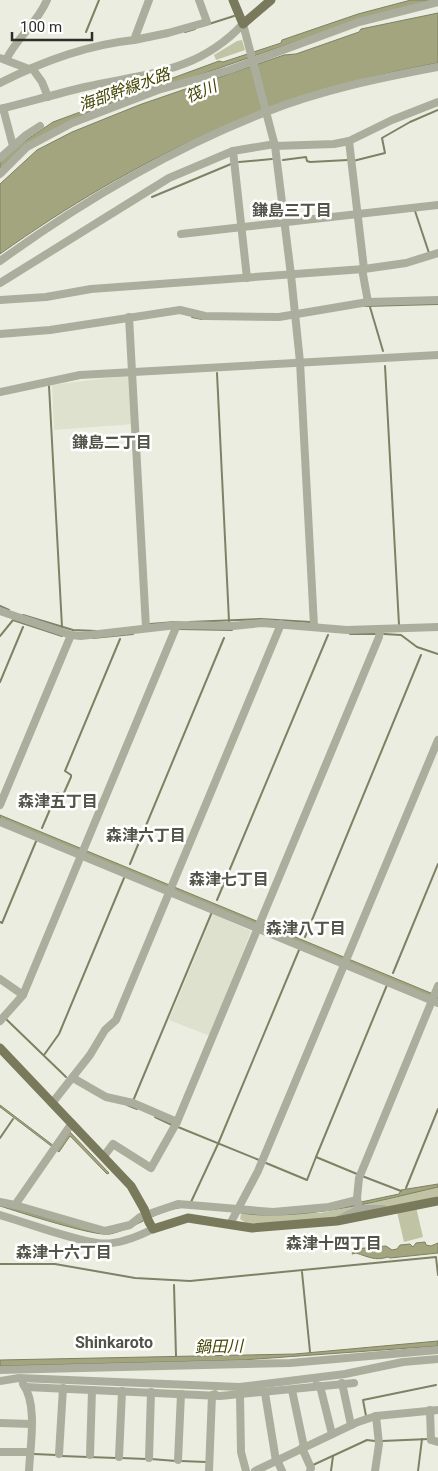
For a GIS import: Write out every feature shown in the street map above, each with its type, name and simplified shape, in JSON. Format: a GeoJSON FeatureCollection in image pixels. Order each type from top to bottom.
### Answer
{"type":"FeatureCollection","features":[{"type":"Feature","properties":{"kind":"main road"},"geometry":{"type":"LineString","coordinates":[[233,0],[243,24],[271,0]]}},
{"type":"Feature","properties":{"kind":"main road"},"geometry":{"type":"LineString","coordinates":[[1,1051],[53,1102],[131,1186],[151,1225],[188,1218],[235,1215],[252,1228],[337,1222],[436,1200]]}},
{"type":"Feature","properties":{"kind":"street"},"geometry":{"type":"LineString","coordinates":[[46,0],[39,17],[3,59],[30,68],[42,82],[48,97]]}},
{"type":"Feature","properties":{"kind":"street"},"geometry":{"type":"LineString","coordinates":[[134,40],[149,0]]}},
{"type":"Feature","properties":{"kind":"street"},"geometry":{"type":"LineString","coordinates":[[0,83],[30,68],[76,51],[108,43],[168,33],[206,22],[199,0]]}},
{"type":"Feature","properties":{"kind":"street"},"geometry":{"type":"LineString","coordinates":[[0,174],[27,147],[48,134],[158,90],[211,73],[229,70],[251,57],[358,22],[438,2]]}},
{"type":"Feature","properties":{"kind":"street"},"geometry":{"type":"LineString","coordinates":[[243,24],[275,145],[291,275],[300,362],[314,626]]}},
{"type":"Feature","properties":{"kind":"street"},"geometry":{"type":"LineString","coordinates":[[13,146],[2,108],[176,68],[193,62],[229,39],[243,24]]}},
{"type":"Feature","properties":{"kind":"street"},"geometry":{"type":"LineString","coordinates":[[0,262],[50,225],[166,157],[267,112],[372,79],[438,67]]}},
{"type":"Feature","properties":{"kind":"street"},"geometry":{"type":"LineString","coordinates":[[0,283],[154,186],[193,166],[233,151],[275,145],[334,144],[349,141],[392,120],[438,102]]}},
{"type":"Feature","properties":{"kind":"street"},"geometry":{"type":"LineString","coordinates":[[0,158],[40,126]]}},
{"type":"Feature","properties":{"kind":"street"},"geometry":{"type":"LineString","coordinates":[[349,141],[368,302]]}},
{"type":"Feature","properties":{"kind":"street"},"geometry":{"type":"LineString","coordinates":[[233,151],[247,278]]}},
{"type":"Feature","properties":{"kind":"street"},"geometry":{"type":"LineString","coordinates":[[181,234],[438,205]]}},
{"type":"Feature","properties":{"kind":"street"},"geometry":{"type":"LineString","coordinates":[[0,300],[46,297],[91,289],[363,269],[406,263],[438,253]]}},
{"type":"Feature","properties":{"kind":"street"},"geometry":{"type":"LineString","coordinates":[[0,334],[50,330],[180,310],[205,316],[279,316],[368,302],[438,300]]}},
{"type":"Feature","properties":{"kind":"street"},"geometry":{"type":"LineString","coordinates":[[129,317],[146,628]]}},
{"type":"Feature","properties":{"kind":"street"},"geometry":{"type":"LineString","coordinates":[[0,392],[80,375],[438,356]]}},
{"type":"Feature","properties":{"kind":"street"},"geometry":{"type":"LineString","coordinates":[[0,611],[71,634],[104,635],[177,625],[281,624],[347,630],[438,627]]}},
{"type":"Feature","properties":{"kind":"street"},"geometry":{"type":"LineString","coordinates":[[53,1102],[73,1078],[105,1030],[116,1020],[281,624]]}},
{"type":"Feature","properties":{"kind":"street"},"geometry":{"type":"LineString","coordinates":[[0,1021],[23,995],[177,625]]}},
{"type":"Feature","properties":{"kind":"street"},"geometry":{"type":"LineString","coordinates":[[104,1156],[113,1144],[151,1168],[177,1122],[380,630]]}},
{"type":"Feature","properties":{"kind":"street"},"geometry":{"type":"LineString","coordinates":[[0,805],[71,634]]}},
{"type":"Feature","properties":{"kind":"street"},"geometry":{"type":"LineString","coordinates":[[235,1215],[258,1171],[438,740]]}},
{"type":"Feature","properties":{"kind":"street"},"geometry":{"type":"LineString","coordinates":[[0,822],[83,852],[434,999]]}},
{"type":"Feature","properties":{"kind":"street"},"geometry":{"type":"LineString","coordinates":[[0,979],[23,995]]}},
{"type":"Feature","properties":{"kind":"street"},"geometry":{"type":"LineString","coordinates":[[337,1222],[358,1204],[359,1178],[438,986]]}},
{"type":"Feature","properties":{"kind":"street"},"geometry":{"type":"LineString","coordinates":[[73,1078],[106,1097],[133,1103],[177,1122]]}},
{"type":"Feature","properties":{"kind":"street"},"geometry":{"type":"LineString","coordinates":[[15,1205],[72,1123]]}},
{"type":"Feature","properties":{"kind":"street"},"geometry":{"type":"LineString","coordinates":[[0,1202],[105,1231],[130,1225],[136,1219],[154,1211],[178,1204],[235,1215],[358,1204],[383,1208],[388,1211]]}},
{"type":"Feature","properties":{"kind":"street"},"geometry":{"type":"LineString","coordinates":[[0,1215],[98,1243],[139,1236],[151,1225]]}},
{"type":"Feature","properties":{"kind":"street"},"geometry":{"type":"LineString","coordinates":[[0,1370],[253,1365],[438,1350]]}},
{"type":"Feature","properties":{"kind":"street"},"geometry":{"type":"LineString","coordinates":[[345,1374],[353,1358]]}},
{"type":"Feature","properties":{"kind":"street"},"geometry":{"type":"LineString","coordinates":[[0,1381],[19,1378],[240,1387],[345,1374],[404,1362],[438,1359]]}},
{"type":"Feature","properties":{"kind":"street"},"geometry":{"type":"LineString","coordinates":[[19,1378],[30,1396],[31,1424],[28,1471]]}},
{"type":"Feature","properties":{"kind":"street"},"geometry":{"type":"LineString","coordinates":[[290,1381],[297,1385],[320,1386]]}},
{"type":"Feature","properties":{"kind":"street"},"geometry":{"type":"LineString","coordinates":[[342,1383],[351,1425]]}},
{"type":"Feature","properties":{"kind":"street"},"geometry":{"type":"LineString","coordinates":[[26,1387],[240,1396],[354,1383]]}},
{"type":"Feature","properties":{"kind":"street"},"geometry":{"type":"LineString","coordinates":[[320,1386],[332,1434]]}},
{"type":"Feature","properties":{"kind":"street"},"geometry":{"type":"LineString","coordinates":[[212,1395],[234,1392],[240,1387]]}},
{"type":"Feature","properties":{"kind":"street"},"geometry":{"type":"LineString","coordinates":[[60,1454],[62,1388]]}},
{"type":"Feature","properties":{"kind":"street"},"geometry":{"type":"LineString","coordinates":[[90,1455],[92,1390]]}},
{"type":"Feature","properties":{"kind":"street"},"geometry":{"type":"LineString","coordinates":[[292,1390],[303,1448],[311,1468],[310,1471]]}},
{"type":"Feature","properties":{"kind":"street"},"geometry":{"type":"LineString","coordinates":[[119,1457],[122,1391]]}},
{"type":"Feature","properties":{"kind":"street"},"geometry":{"type":"LineString","coordinates":[[149,1458],[151,1392]]}},
{"type":"Feature","properties":{"kind":"street"},"geometry":{"type":"LineString","coordinates":[[266,1393],[276,1461],[282,1471]]}},
{"type":"Feature","properties":{"kind":"street"},"geometry":{"type":"LineString","coordinates":[[178,1460],[181,1394]]}},
{"type":"Feature","properties":{"kind":"street"},"geometry":{"type":"LineString","coordinates":[[209,1471],[212,1395]]}},
{"type":"Feature","properties":{"kind":"street"},"geometry":{"type":"LineString","coordinates":[[240,1396],[241,1452],[246,1471]]}},
{"type":"Feature","properties":{"kind":"street"},"geometry":{"type":"LineString","coordinates":[[255,1471],[351,1425],[376,1416],[434,1410],[430,1440],[438,1442]]}},
{"type":"Feature","properties":{"kind":"street"},"geometry":{"type":"LineString","coordinates":[[376,1416],[378,1444],[376,1471]]}},
{"type":"Feature","properties":{"kind":"street"},"geometry":{"type":"LineString","coordinates":[[0,1424],[31,1424]]}},
{"type":"Feature","properties":{"kind":"street"},"geometry":{"type":"LineString","coordinates":[[0,1452],[29,1452]]}},
{"type":"Feature","properties":{"kind":"shaded area"},"geometry":{"type":"Polygon","coordinates":[[[242,40],[245,50],[216,60],[214,55],[242,40]]]}},
{"type":"Feature","properties":{"kind":"shaded area"},"geometry":{"type":"Polygon","coordinates":[[[131,375],[134,424],[54,430],[52,385],[131,375]]]}},
{"type":"Feature","properties":{"kind":"shaded area"},"geometry":{"type":"Polygon","coordinates":[[[213,914],[251,931],[210,1036],[169,1020],[213,914]]]}},
{"type":"Feature","properties":{"kind":"shaded area"},"geometry":{"type":"Polygon","coordinates":[[[438,1187],[438,1196],[419,1202],[382,1207],[362,1207],[360,1205],[438,1187]]]}},
{"type":"Feature","properties":{"kind":"shaded area"},"geometry":{"type":"Polygon","coordinates":[[[356,1206],[336,1218],[265,1224],[255,1223],[249,1225],[240,1219],[241,1214],[320,1213],[356,1206]]]}},
{"type":"Feature","properties":{"kind":"shaded area"},"geometry":{"type":"Polygon","coordinates":[[[416,1207],[423,1237],[404,1242],[397,1212],[416,1207]]]}},
{"type":"Feature","properties":{"kind":"water"},"geometry":{"type":"Polygon","coordinates":[[[411,0],[432,0],[375,16],[125,98],[71,120],[45,134],[0,169],[0,162],[13,149],[53,122],[219,61],[223,62],[281,43],[282,40],[358,14],[411,0]]]}},
{"type":"Feature","properties":{"kind":"water","name":"筏川"},"geometry":{"type":"Polygon","coordinates":[[[438,13],[438,63],[378,76],[319,92],[263,111],[208,133],[102,188],[51,219],[0,254],[0,184],[37,150],[72,132],[139,105],[284,55],[296,54],[359,32],[361,29],[438,13]]]}},
{"type":"Feature","properties":{"kind":"water"},"geometry":{"type":"Polygon","coordinates":[[[0,815],[438,996],[438,1000],[0,819],[0,815]]]}},
{"type":"Feature","properties":{"kind":"water"},"geometry":{"type":"Polygon","coordinates":[[[0,1105],[58,1149],[70,1132],[109,1173],[107,1174],[70,1136],[59,1152],[0,1107],[0,1105]]]}},
{"type":"Feature","properties":{"kind":"water"},"geometry":{"type":"Polygon","coordinates":[[[438,1184],[438,1187],[355,1206],[292,1214],[260,1215],[198,1207],[177,1208],[110,1234],[89,1232],[0,1206],[0,1204],[89,1229],[110,1231],[120,1229],[175,1206],[205,1206],[258,1213],[301,1212],[399,1194],[401,1190],[438,1184]]]}},
{"type":"Feature","properties":{"kind":"water"},"geometry":{"type":"Polygon","coordinates":[[[425,1242],[426,1245],[431,1246],[438,1243],[438,1253],[379,1259],[356,1253],[352,1254],[355,1249],[386,1246],[392,1250],[397,1249],[400,1245],[410,1244],[413,1247],[416,1243],[425,1242]]]}},
{"type":"Feature","properties":{"kind":"water"},"geometry":{"type":"Polygon","coordinates":[[[438,1341],[438,1346],[243,1360],[0,1366],[0,1360],[295,1354],[438,1341]]]}},
{"type":"Feature","properties":{"kind":"waterway"},"geometry":{"type":"LineString","coordinates":[[86,32],[99,0]]}},
{"type":"Feature","properties":{"kind":"waterway"},"geometry":{"type":"LineString","coordinates":[[209,24],[234,16]]}},
{"type":"Feature","properties":{"kind":"waterway"},"geometry":{"type":"LineString","coordinates":[[185,32],[195,29]]}},
{"type":"Feature","properties":{"kind":"waterway"},"geometry":{"type":"LineString","coordinates":[[353,161],[385,153],[382,138],[410,122],[438,110]]}},
{"type":"Feature","properties":{"kind":"waterway"},"geometry":{"type":"LineString","coordinates":[[283,160],[306,157],[307,161],[310,162],[348,160]]}},
{"type":"Feature","properties":{"kind":"waterway"},"geometry":{"type":"LineString","coordinates":[[239,162],[272,159]]}},
{"type":"Feature","properties":{"kind":"waterway"},"geometry":{"type":"LineString","coordinates":[[152,197],[231,164]]}},
{"type":"Feature","properties":{"kind":"waterway"},"geometry":{"type":"LineString","coordinates":[[415,211],[429,253]]}},
{"type":"Feature","properties":{"kind":"waterway"},"geometry":{"type":"LineString","coordinates":[[365,306],[438,304]]}},
{"type":"Feature","properties":{"kind":"waterway"},"geometry":{"type":"LineString","coordinates":[[370,307],[383,351]]}},
{"type":"Feature","properties":{"kind":"waterway"},"geometry":{"type":"LineString","coordinates":[[192,317],[202,319]]}},
{"type":"Feature","properties":{"kind":"waterway"},"geometry":{"type":"LineString","coordinates":[[385,366],[399,625]]}},
{"type":"Feature","properties":{"kind":"waterway"},"geometry":{"type":"LineString","coordinates":[[217,373],[229,621]]}},
{"type":"Feature","properties":{"kind":"waterway"},"geometry":{"type":"LineString","coordinates":[[49,386],[62,627]]}},
{"type":"Feature","properties":{"kind":"waterway"},"geometry":{"type":"LineString","coordinates":[[0,606],[9,610]]}},
{"type":"Feature","properties":{"kind":"waterway"},"geometry":{"type":"LineString","coordinates":[[23,615],[73,630],[96,631]]}},
{"type":"Feature","properties":{"kind":"waterway"},"geometry":{"type":"LineString","coordinates":[[189,622],[261,619],[310,622]]}},
{"type":"Feature","properties":{"kind":"waterway"},"geometry":{"type":"LineString","coordinates":[[0,636],[13,620],[62,636]]}},
{"type":"Feature","properties":{"kind":"waterway"},"geometry":{"type":"LineString","coordinates":[[150,624],[175,622]]}},
{"type":"Feature","properties":{"kind":"waterway"},"geometry":{"type":"LineString","coordinates":[[0,682],[23,627]]}},
{"type":"Feature","properties":{"kind":"waterway"},"geometry":{"type":"LineString","coordinates":[[179,629],[232,630]]}},
{"type":"Feature","properties":{"kind":"waterway"},"geometry":{"type":"LineString","coordinates":[[93,638],[133,634]]}},
{"type":"Feature","properties":{"kind":"waterway"},"geometry":{"type":"LineString","coordinates":[[350,634],[375,634]]}},
{"type":"Feature","properties":{"kind":"waterway"},"geometry":{"type":"LineString","coordinates":[[384,634],[401,635],[417,647],[438,654]]}},
{"type":"Feature","properties":{"kind":"waterway"},"geometry":{"type":"LineString","coordinates":[[217,900],[328,635]]}},
{"type":"Feature","properties":{"kind":"waterway"},"geometry":{"type":"LineString","coordinates":[[130,864],[224,638]]}},
{"type":"Feature","properties":{"kind":"waterway"},"geometry":{"type":"LineString","coordinates":[[42,828],[57,793],[63,795],[71,777],[65,771],[120,639]]}},
{"type":"Feature","properties":{"kind":"waterway"},"geometry":{"type":"LineString","coordinates":[[305,937],[421,655]]}},
{"type":"Feature","properties":{"kind":"waterway"},"geometry":{"type":"LineString","coordinates":[[0,922],[2,923],[37,839]]}},
{"type":"Feature","properties":{"kind":"waterway"},"geometry":{"type":"LineString","coordinates":[[393,973],[438,864]]}},
{"type":"Feature","properties":{"kind":"waterway"},"geometry":{"type":"LineString","coordinates":[[44,1055],[59,1034],[124,878]]}},
{"type":"Feature","properties":{"kind":"waterway"},"geometry":{"type":"LineString","coordinates":[[133,1101],[212,912]]}},
{"type":"Feature","properties":{"kind":"waterway"},"geometry":{"type":"LineString","coordinates":[[191,1202],[218,1144],[299,950]]}},
{"type":"Feature","properties":{"kind":"waterway"},"geometry":{"type":"LineString","coordinates":[[316,1157],[387,985]]}},
{"type":"Feature","properties":{"kind":"waterway"},"geometry":{"type":"LineString","coordinates":[[6,1019],[66,1077]]}},
{"type":"Feature","properties":{"kind":"waterway"},"geometry":{"type":"LineString","coordinates":[[127,1105],[137,1109]]}},
{"type":"Feature","properties":{"kind":"waterway"},"geometry":{"type":"LineString","coordinates":[[406,1188],[438,1109]]}},
{"type":"Feature","properties":{"kind":"waterway"},"geometry":{"type":"LineString","coordinates":[[155,1117],[172,1125]]}},
{"type":"Feature","properties":{"kind":"waterway"},"geometry":{"type":"LineString","coordinates":[[0,1138],[13,1119]]}},
{"type":"Feature","properties":{"kind":"waterway"},"geometry":{"type":"LineString","coordinates":[[178,1127],[259,1160]]}},
{"type":"Feature","properties":{"kind":"waterway"},"geometry":{"type":"LineString","coordinates":[[266,1163],[307,1180],[316,1157],[357,1174]]}},
{"type":"Feature","properties":{"kind":"waterway"},"geometry":{"type":"LineString","coordinates":[[362,1176],[401,1191]]}},
{"type":"Feature","properties":{"kind":"waterway"},"geometry":{"type":"LineString","coordinates":[[0,1264],[55,1264],[135,1278],[190,1281],[436,1257],[438,1275]]}},
{"type":"Feature","properties":{"kind":"waterway"},"geometry":{"type":"LineString","coordinates":[[302,1272],[310,1352]]}},
{"type":"Feature","properties":{"kind":"waterway"},"geometry":{"type":"LineString","coordinates":[[174,1285],[176,1356]]}},
{"type":"Feature","properties":{"kind":"waterway"},"geometry":{"type":"LineString","coordinates":[[366,1416],[363,1400],[436,1385]]}},
{"type":"Feature","properties":{"kind":"waterway"},"geometry":{"type":"LineString","coordinates":[[418,1471],[422,1439]]}},
{"type":"Feature","properties":{"kind":"waterway"},"geometry":{"type":"LineString","coordinates":[[382,1441],[429,1439]]}},
{"type":"Feature","properties":{"kind":"waterway"},"geometry":{"type":"LineString","coordinates":[[313,1465],[367,1440],[375,1441]]}},
{"type":"Feature","properties":{"kind":"waterway"},"geometry":{"type":"LineString","coordinates":[[34,1454],[56,1455]]}},
{"type":"Feature","properties":{"kind":"waterway"},"geometry":{"type":"LineString","coordinates":[[61,1456],[116,1458]]}},
{"type":"Feature","properties":{"kind":"waterway"},"geometry":{"type":"LineString","coordinates":[[331,1471],[333,1456]]}},
{"type":"Feature","properties":{"kind":"waterway"},"geometry":{"type":"LineString","coordinates":[[121,1458],[146,1459]]}},
{"type":"Feature","properties":{"kind":"waterway"},"geometry":{"type":"LineString","coordinates":[[151,1459],[176,1461]]}},
{"type":"Feature","properties":{"kind":"waterway"},"geometry":{"type":"LineString","coordinates":[[181,1461],[206,1462]]}},
{"type":"Feature","properties":{"kind":"district","name":"鎌島三丁目"},"geometry":{"type":"Point","coordinates":[292,210]}},
{"type":"Feature","properties":{"kind":"district","name":"鎌島二丁目"},"geometry":{"type":"Point","coordinates":[112,442]}},
{"type":"Feature","properties":{"kind":"district","name":"森津五丁目"},"geometry":{"type":"Point","coordinates":[58,801]}},
{"type":"Feature","properties":{"kind":"district","name":"森津六丁目"},"geometry":{"type":"Point","coordinates":[146,835]}},
{"type":"Feature","properties":{"kind":"district","name":"森津七丁目"},"geometry":{"type":"Point","coordinates":[229,879]}},
{"type":"Feature","properties":{"kind":"district","name":"森津八丁目"},"geometry":{"type":"Point","coordinates":[306,928]}},
{"type":"Feature","properties":{"kind":"district","name":"森津十四丁目"},"geometry":{"type":"Point","coordinates":[334,1243]}},
{"type":"Feature","properties":{"kind":"district","name":"森津十六丁目"},"geometry":{"type":"Point","coordinates":[64,1252]}},
{"type":"Feature","properties":{"kind":"district","name":"Shinkaroto"},"geometry":{"type":"Point","coordinates":[114,1342]}},
{"type":"Feature","properties":{"kind":"water label","name":"海部幹線水路"},"geometry":{"type":"Point","coordinates":[124,89]}},
{"type":"Feature","properties":{"kind":"water label","name":"鍋田川"},"geometry":{"type":"Point","coordinates":[219,1346]}}]}
